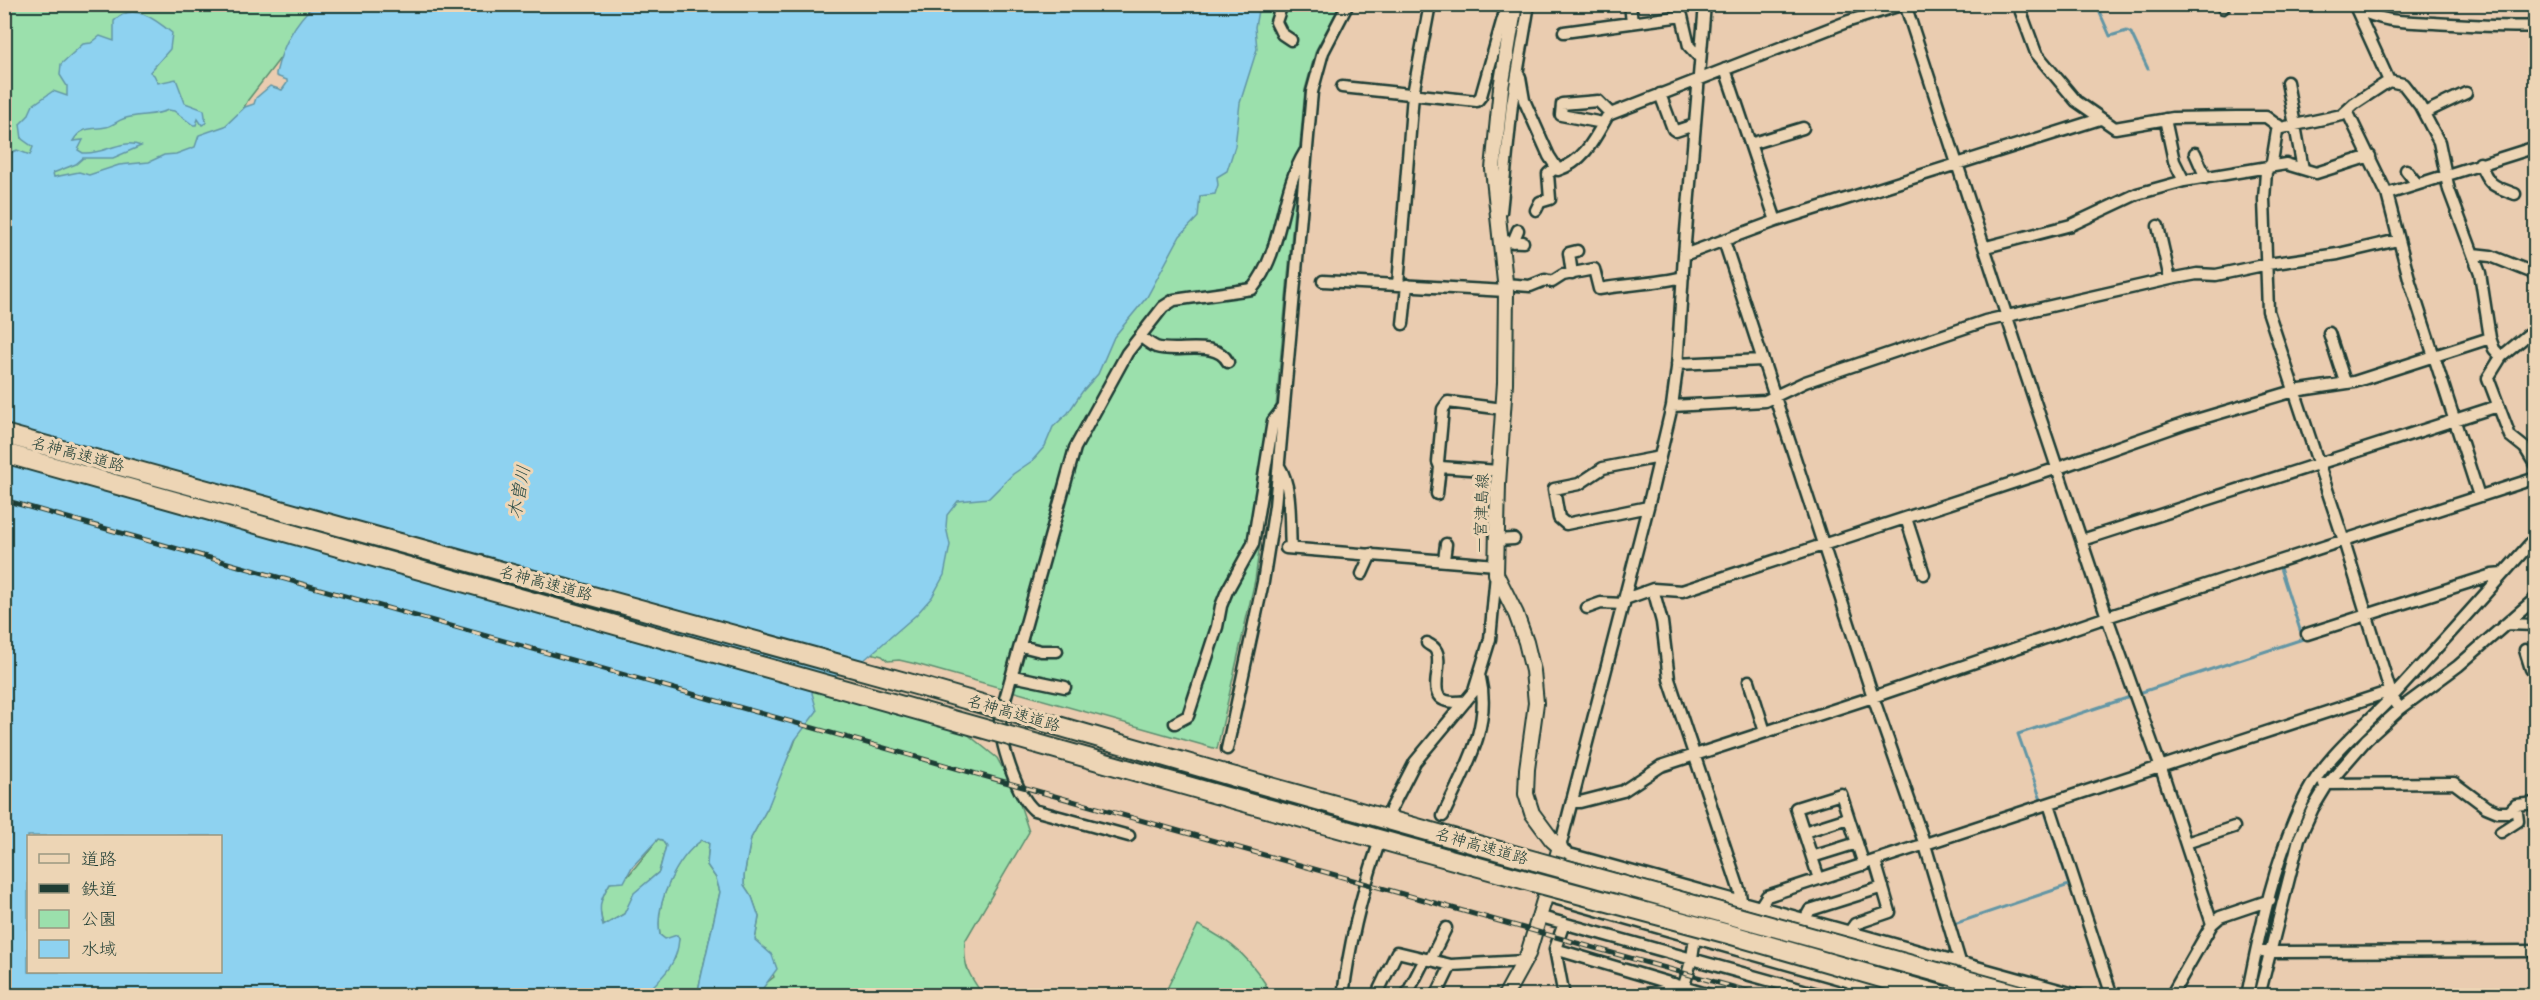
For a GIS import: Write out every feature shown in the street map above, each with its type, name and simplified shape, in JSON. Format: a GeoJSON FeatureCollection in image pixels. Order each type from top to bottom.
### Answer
{"type":"FeatureCollection","features":[{"type":"Feature","properties":{"kind":"highway","name":"名神高速道路"},"geometry":{"type":"LineString","coordinates":[[4,434],[923,687],[1235,777],[2024,996]]}},
{"type":"Feature","properties":{"kind":"highway","name":"名神高速道路"},"geometry":{"type":"LineString","coordinates":[[4,453],[1944,996]]}},
{"type":"Feature","properties":{"kind":"main road","name":"一宮津島線"},"geometry":{"type":"LineString","coordinates":[[1515,4],[1494,139],[1492,169],[1509,238],[1505,287],[1503,409],[1496,569],[1516,614],[1533,671],[1536,703],[1527,769],[1527,794],[1532,813],[1560,847]]}},
{"type":"Feature","properties":{"kind":"main road"},"geometry":{"type":"LineString","coordinates":[[1505,996],[1524,961],[1547,896],[1560,847]]}},
{"type":"Feature","properties":{"kind":"street"},"geometry":{"type":"LineString","coordinates":[[1282,4],[1276,22],[1282,34],[1291,40]]}},
{"type":"Feature","properties":{"kind":"street"},"geometry":{"type":"LineString","coordinates":[[1227,749],[1263,582],[1278,465],[1312,92],[1323,52],[1348,4]]}},
{"type":"Feature","properties":{"kind":"street"},"geometry":{"type":"LineString","coordinates":[[1403,324],[1413,94],[1430,4]]}},
{"type":"Feature","properties":{"kind":"street"},"geometry":{"type":"LineString","coordinates":[[1342,87],[1477,101],[1481,96],[1507,4]]}},
{"type":"Feature","properties":{"kind":"street"},"geometry":{"type":"LineString","coordinates":[[1509,238],[1512,104],[1530,4]]}},
{"type":"Feature","properties":{"kind":"street"},"geometry":{"type":"LineString","coordinates":[[1630,4],[1632,23]]}},
{"type":"Feature","properties":{"kind":"street"},"geometry":{"type":"LineString","coordinates":[[1705,4],[1672,406],[1560,847],[1569,854],[1960,962],[2046,991],[2081,996]]}},
{"type":"Feature","properties":{"kind":"street"},"geometry":{"type":"LineString","coordinates":[[2018,4],[2036,52],[2076,101],[2115,128],[2165,119],[2266,117],[2281,128],[2348,112],[2354,104],[2389,81],[2403,84],[2424,113],[2439,142],[2450,190],[2480,273],[2490,338],[2494,349],[2501,357]]}},
{"type":"Feature","properties":{"kind":"street"},"geometry":{"type":"LineString","coordinates":[[1518,74],[1524,100],[1558,170],[1578,166],[1603,123],[1611,114],[1850,21],[1901,5],[1959,164],[2007,316],[2108,617],[2162,768],[2212,924]]}},
{"type":"Feature","properties":{"kind":"street"},"geometry":{"type":"LineString","coordinates":[[2356,7],[2377,18],[2404,23],[2480,27],[2535,26]]}},
{"type":"Feature","properties":{"kind":"street"},"geometry":{"type":"LineString","coordinates":[[2356,7],[2389,81]]}},
{"type":"Feature","properties":{"kind":"street"},"geometry":{"type":"LineString","coordinates":[[1564,32],[1682,16],[1689,46],[1700,58]]}},
{"type":"Feature","properties":{"kind":"street"},"geometry":{"type":"LineString","coordinates":[[2370,66],[2383,67]]}},
{"type":"Feature","properties":{"kind":"street"},"geometry":{"type":"LineString","coordinates":[[1725,69],[1776,221]]}},
{"type":"Feature","properties":{"kind":"street"},"geometry":{"type":"LineString","coordinates":[[2287,82],[2302,169]]}},
{"type":"Feature","properties":{"kind":"street"},"geometry":{"type":"LineString","coordinates":[[2424,113],[2466,93]]}},
{"type":"Feature","properties":{"kind":"street"},"geometry":{"type":"LineString","coordinates":[[1660,94],[1673,129],[1676,131],[1694,125]]}},
{"type":"Feature","properties":{"kind":"street"},"geometry":{"type":"LineString","coordinates":[[1603,123],[1561,115],[1562,104],[1598,97],[1611,114]]}},
{"type":"Feature","properties":{"kind":"street"},"geometry":{"type":"LineString","coordinates":[[2348,112],[2387,194],[2398,240],[2433,356],[2479,496]]}},
{"type":"Feature","properties":{"kind":"street"},"geometry":{"type":"LineString","coordinates":[[1684,255],[1776,221],[2100,119]]}},
{"type":"Feature","properties":{"kind":"street"},"geometry":{"type":"LineString","coordinates":[[2165,119],[2174,160],[2184,181]]}},
{"type":"Feature","properties":{"kind":"street"},"geometry":{"type":"LineString","coordinates":[[2278,125],[2270,167],[2266,172],[2264,199],[2268,311],[2392,694],[2400,709]]}},
{"type":"Feature","properties":{"kind":"street"},"geometry":{"type":"LineString","coordinates":[[1750,144],[1803,128]]}},
{"type":"Feature","properties":{"kind":"street"},"geometry":{"type":"LineString","coordinates":[[2387,194],[2535,147]]}},
{"type":"Feature","properties":{"kind":"street"},"geometry":{"type":"LineString","coordinates":[[1129,836],[1034,810],[1025,803],[1000,728],[1000,717],[1076,448],[1127,353],[1163,307],[1174,300],[1252,289],[1263,274],[1281,225],[1294,176],[1305,152]]}},
{"type":"Feature","properties":{"kind":"street"},"geometry":{"type":"LineString","coordinates":[[2195,153],[2206,178]]}},
{"type":"Feature","properties":{"kind":"street"},"geometry":{"type":"LineString","coordinates":[[1986,247],[2071,225],[2137,194],[2184,181],[2286,164],[2316,173],[2370,156]]}},
{"type":"Feature","properties":{"kind":"street"},"geometry":{"type":"LineString","coordinates":[[2480,163],[2487,180],[2493,186],[2515,194]]}},
{"type":"Feature","properties":{"kind":"street"},"geometry":{"type":"LineString","coordinates":[[1536,210],[1540,202],[1550,200],[1548,174],[1556,167]]}},
{"type":"Feature","properties":{"kind":"street"},"geometry":{"type":"LineString","coordinates":[[2406,170],[2417,184]]}},
{"type":"Feature","properties":{"kind":"street"},"geometry":{"type":"LineString","coordinates":[[2158,226],[2170,279]]}},
{"type":"Feature","properties":{"kind":"street"},"geometry":{"type":"LineString","coordinates":[[1509,238],[1518,230]]}},
{"type":"Feature","properties":{"kind":"street"},"geometry":{"type":"LineString","coordinates":[[1672,406],[1765,401],[1816,378],[1985,321],[2170,279],[2197,274],[2216,275],[2268,264],[2338,254],[2398,240]]}},
{"type":"Feature","properties":{"kind":"street"},"geometry":{"type":"LineString","coordinates":[[1724,241],[1873,697],[1925,845],[1960,962]]}},
{"type":"Feature","properties":{"kind":"street"},"geometry":{"type":"LineString","coordinates":[[1572,273],[1569,253],[1577,251]]}},
{"type":"Feature","properties":{"kind":"street"},"geometry":{"type":"LineString","coordinates":[[2473,254],[2491,255],[2535,274]]}},
{"type":"Feature","properties":{"kind":"street"},"geometry":{"type":"LineString","coordinates":[[1323,281],[1403,285],[1530,286],[1545,280],[1552,282],[1563,275],[1594,270],[1599,289],[1642,282],[1662,282],[1683,277]]}},
{"type":"Feature","properties":{"kind":"street"},"geometry":{"type":"LineString","coordinates":[[2535,328],[2501,357],[2488,378],[2510,436],[2525,448],[2535,466]]}},
{"type":"Feature","properties":{"kind":"street"},"geometry":{"type":"LineString","coordinates":[[2329,333],[2345,382]]}},
{"type":"Feature","properties":{"kind":"street"},"geometry":{"type":"LineString","coordinates":[[1140,336],[1156,347],[1215,350],[1228,362]]}},
{"type":"Feature","properties":{"kind":"street"},"geometry":{"type":"LineString","coordinates":[[1587,608],[1601,603],[1624,602],[1653,590],[1682,591],[2058,468],[2186,423],[2294,391],[2354,382],[2490,338]]}},
{"type":"Feature","properties":{"kind":"street"},"geometry":{"type":"LineString","coordinates":[[2340,341],[2343,356],[2340,366]]}},
{"type":"Feature","properties":{"kind":"street"},"geometry":{"type":"LineString","coordinates":[[1677,364],[1762,360]]}},
{"type":"Feature","properties":{"kind":"street"},"geometry":{"type":"LineString","coordinates":[[1437,494],[1443,408],[1448,402],[1503,409]]}},
{"type":"Feature","properties":{"kind":"street"},"geometry":{"type":"LineString","coordinates":[[2082,540],[2498,406]]}},
{"type":"Feature","properties":{"kind":"street"},"geometry":{"type":"LineString","coordinates":[[1175,723],[1188,716],[1217,627],[1221,606],[1252,544],[1273,421],[1283,408]]}},
{"type":"Feature","properties":{"kind":"street"},"geometry":{"type":"LineString","coordinates":[[1648,507],[1566,524],[1559,518],[1554,489],[1579,484],[1603,468],[1660,457]]}},
{"type":"Feature","properties":{"kind":"street"},"geometry":{"type":"LineString","coordinates":[[1278,465],[1284,474],[1287,491],[1288,548],[1444,560],[1496,569],[1490,639],[1483,655],[1480,678],[1474,691],[1415,762],[1392,809]]}},
{"type":"Feature","properties":{"kind":"street"},"geometry":{"type":"LineString","coordinates":[[1440,466],[1499,471]]}},
{"type":"Feature","properties":{"kind":"street"},"geometry":{"type":"LineString","coordinates":[[1572,801],[1580,802],[1623,791],[1661,766],[2535,478]]}},
{"type":"Feature","properties":{"kind":"street"},"geometry":{"type":"LineString","coordinates":[[1906,518],[1924,574]]}},
{"type":"Feature","properties":{"kind":"street"},"geometry":{"type":"LineString","coordinates":[[2247,996],[2256,951],[2284,849],[2298,812],[2315,781],[2339,750],[2535,537]]}},
{"type":"Feature","properties":{"kind":"street"},"geometry":{"type":"LineString","coordinates":[[1496,540],[1514,539]]}},
{"type":"Feature","properties":{"kind":"street"},"geometry":{"type":"LineString","coordinates":[[1444,560],[1446,544]]}},
{"type":"Feature","properties":{"kind":"street"},"geometry":{"type":"LineString","coordinates":[[1362,574],[1371,554]]}},
{"type":"Feature","properties":{"kind":"street"},"geometry":{"type":"LineString","coordinates":[[2307,634],[2492,575],[2503,574]]}},
{"type":"Feature","properties":{"kind":"street"},"geometry":{"type":"LineString","coordinates":[[1653,590],[1662,622],[1669,679],[1740,892],[1741,901]]}},
{"type":"Feature","properties":{"kind":"street"},"geometry":{"type":"LineString","coordinates":[[2259,996],[2268,952],[2299,839],[2313,808],[2327,785],[2366,740],[2400,709],[2457,666],[2535,598]]}},
{"type":"Feature","properties":{"kind":"street"},"geometry":{"type":"LineString","coordinates":[[2506,624],[2535,625]]}},
{"type":"Feature","properties":{"kind":"street"},"geometry":{"type":"LineString","coordinates":[[1427,643],[1435,648],[1438,656],[1436,686],[1438,694],[1445,700],[1455,703],[1466,701]]}},
{"type":"Feature","properties":{"kind":"street"},"geometry":{"type":"LineString","coordinates":[[1021,646],[1041,651],[1057,651]]}},
{"type":"Feature","properties":{"kind":"street"},"geometry":{"type":"LineString","coordinates":[[2525,650],[2531,669],[2535,672]]}},
{"type":"Feature","properties":{"kind":"street"},"geometry":{"type":"LineString","coordinates":[[1013,676],[1065,687]]}},
{"type":"Feature","properties":{"kind":"street"},"geometry":{"type":"LineString","coordinates":[[1443,816],[1477,743],[1483,722],[1483,689],[1480,678]]}},
{"type":"Feature","properties":{"kind":"street"},"geometry":{"type":"LineString","coordinates":[[1749,681],[1765,732]]}},
{"type":"Feature","properties":{"kind":"street"},"geometry":{"type":"LineString","coordinates":[[1760,907],[1767,896],[2392,694]]}},
{"type":"Feature","properties":{"kind":"street"},"geometry":{"type":"LineString","coordinates":[[2315,781],[2327,785],[2454,783],[2486,807],[2498,812],[2509,812],[2516,805],[2535,803]]}},
{"type":"Feature","properties":{"kind":"street"},"geometry":{"type":"LineString","coordinates":[[1819,879],[1796,808],[1840,794],[1864,865]]}},
{"type":"Feature","properties":{"kind":"street"},"geometry":{"type":"LineString","coordinates":[[2049,804],[2112,996]]}},
{"type":"Feature","properties":{"kind":"street"},"geometry":{"type":"LineString","coordinates":[[2501,832],[2517,820],[2516,805]]}},
{"type":"Feature","properties":{"kind":"street"},"geometry":{"type":"LineString","coordinates":[[1804,832],[1848,818]]}},
{"type":"Feature","properties":{"kind":"street"},"geometry":{"type":"LineString","coordinates":[[2186,843],[2234,827]]}},
{"type":"Feature","properties":{"kind":"street"},"geometry":{"type":"LineString","coordinates":[[1812,857],[1857,843]]}},
{"type":"Feature","properties":{"kind":"street"},"geometry":{"type":"LineString","coordinates":[[1343,996],[1347,963],[1358,912],[1377,849]]}},
{"type":"Feature","properties":{"kind":"street"},"geometry":{"type":"LineString","coordinates":[[1850,931],[1855,924],[1890,912],[1875,861]]}},
{"type":"Feature","properties":{"kind":"street"},"geometry":{"type":"LineString","coordinates":[[1805,919],[1810,910],[1882,886]]}},
{"type":"Feature","properties":{"kind":"street"},"geometry":{"type":"LineString","coordinates":[[1547,896],[1900,996]]}},
{"type":"Feature","properties":{"kind":"street"},"geometry":{"type":"LineString","coordinates":[[2171,996],[2212,924],[2220,916],[2270,900]]}},
{"type":"Feature","properties":{"kind":"street"},"geometry":{"type":"LineString","coordinates":[[1540,917],[1826,996]]}},
{"type":"Feature","properties":{"kind":"street"},"geometry":{"type":"LineString","coordinates":[[1564,923],[1555,949],[1564,996]]}},
{"type":"Feature","properties":{"kind":"street"},"geometry":{"type":"LineString","coordinates":[[1406,996],[1446,928]]}},
{"type":"Feature","properties":{"kind":"street"},"geometry":{"type":"LineString","coordinates":[[1850,996],[1866,936]]}},
{"type":"Feature","properties":{"kind":"street"},"geometry":{"type":"LineString","coordinates":[[1679,989],[1692,958],[1695,937]]}},
{"type":"Feature","properties":{"kind":"street"},"geometry":{"type":"LineString","coordinates":[[1555,949],[1679,989],[1713,996]]}},
{"type":"Feature","properties":{"kind":"street"},"geometry":{"type":"LineString","coordinates":[[2256,951],[2535,951]]}},
{"type":"Feature","properties":{"kind":"street"},"geometry":{"type":"LineString","coordinates":[[1376,996],[1397,952],[1451,965],[1524,961]]}},
{"type":"Feature","properties":{"kind":"street"},"geometry":{"type":"LineString","coordinates":[[1436,996],[1451,965]]}},
{"type":"Feature","properties":{"kind":"street"},"geometry":{"type":"LineString","coordinates":[[1636,996],[1679,989]]}},
{"type":"Feature","properties":{"kind":"green space"},"geometry":{"type":"Polygon","coordinates":[[[5,5],[321,5],[248,100],[181,223],[5,397],[5,5]]]}},
{"type":"Feature","properties":{"kind":"green space"},"geometry":{"type":"Polygon","coordinates":[[[1257,5],[1340,5],[1316,50],[1305,90],[1271,462],[1255,580],[1217,749],[916,664],[899,660],[888,661],[882,656],[863,651],[933,528],[1174,245],[1198,203],[1257,5]]]}},
{"type":"Feature","properties":{"kind":"green space"},"geometry":{"type":"Polygon","coordinates":[[[814,688],[956,725],[997,758],[1017,795],[1029,832],[965,941],[968,970],[983,995],[758,995],[765,984],[774,977],[766,949],[758,946],[755,940],[759,917],[752,897],[744,885],[744,876],[751,838],[768,807],[814,688]]]}},
{"type":"Feature","properties":{"kind":"green space"},"geometry":{"type":"Polygon","coordinates":[[[658,839],[662,840],[666,846],[659,872],[635,893],[624,914],[603,926],[599,906],[606,889],[610,883],[628,876],[658,839]]]}},
{"type":"Feature","properties":{"kind":"green space"},"geometry":{"type":"Polygon","coordinates":[[[702,840],[709,843],[707,865],[716,878],[720,892],[697,995],[644,996],[675,958],[679,938],[665,939],[660,935],[659,922],[664,895],[676,869],[702,840]]]}},
{"type":"Feature","properties":{"kind":"green space"},"geometry":{"type":"Polygon","coordinates":[[[1198,925],[1222,938],[1250,962],[1272,995],[1164,995],[1198,925]]]}},
{"type":"Feature","properties":{"kind":"water","name":"木曽川"},"geometry":{"type":"Polygon","coordinates":[[[314,5],[1259,5],[1255,27],[1257,49],[1240,103],[1235,146],[1227,171],[1217,177],[1218,185],[1215,194],[1200,196],[1198,217],[1180,236],[1147,297],[1114,337],[1098,374],[1068,413],[1053,427],[1045,446],[1032,461],[1013,474],[989,498],[958,501],[947,515],[946,527],[950,545],[944,575],[932,597],[916,615],[863,661],[814,687],[812,693],[817,711],[795,740],[768,807],[751,838],[744,876],[744,885],[752,897],[759,917],[755,940],[772,955],[777,969],[758,995],[697,995],[720,892],[716,878],[707,865],[709,843],[702,840],[684,858],[669,882],[661,909],[660,935],[665,939],[677,935],[678,948],[668,970],[644,995],[5,996],[5,155],[17,150],[30,155],[33,147],[22,139],[20,124],[28,116],[33,105],[53,91],[67,96],[67,86],[60,75],[61,64],[83,44],[91,43],[100,36],[114,41],[114,21],[121,15],[128,12],[143,14],[172,33],[170,49],[150,72],[158,83],[176,79],[185,103],[204,110],[206,123],[202,125],[198,119],[196,125],[193,125],[174,111],[168,110],[129,117],[108,126],[83,131],[73,141],[83,140],[78,150],[83,153],[98,152],[126,144],[141,146],[113,158],[83,158],[76,164],[53,173],[54,177],[79,172],[89,175],[119,165],[149,162],[164,155],[176,154],[195,147],[199,135],[225,126],[245,107],[254,104],[256,98],[270,86],[282,90],[287,80],[276,76],[276,73],[285,45],[300,20],[314,5]],[[658,839],[632,867],[624,882],[610,883],[601,903],[603,926],[624,914],[634,893],[659,872],[666,846],[662,840],[658,839]]]}},
{"type":"Feature","properties":{"kind":"waterway"},"geometry":{"type":"LineString","coordinates":[[2096,4],[2110,36],[2127,31],[2131,33],[2148,69]]}},
{"type":"Feature","properties":{"kind":"waterway"},"geometry":{"type":"LineString","coordinates":[[2139,693],[2303,639],[2280,568]]}},
{"type":"Feature","properties":{"kind":"waterway"},"geometry":{"type":"LineString","coordinates":[[2042,803],[2018,734],[2130,697]]}},
{"type":"Feature","properties":{"kind":"waterway"},"geometry":{"type":"LineString","coordinates":[[1954,924],[2069,885],[2046,815]]}},
{"type":"Feature","properties":{"kind":"railway"},"geometry":{"type":"LineString","coordinates":[[4,500],[1765,996]]}}]}
